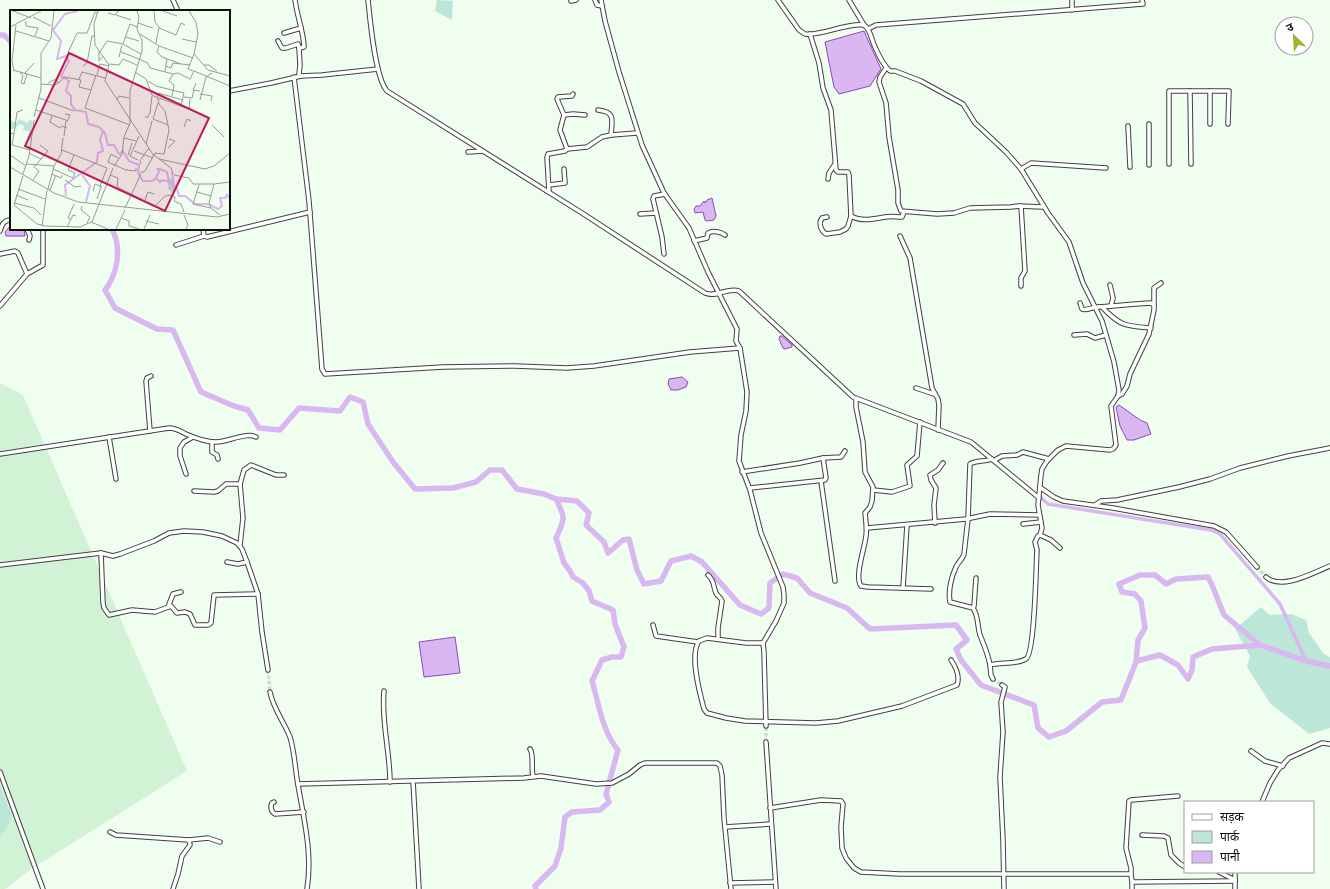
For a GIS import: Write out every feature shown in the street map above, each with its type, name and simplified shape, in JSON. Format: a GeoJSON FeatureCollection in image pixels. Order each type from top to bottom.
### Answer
{"type":"FeatureCollection","features":[{"type":"Feature","properties":{"kind":"street"},"geometry":{"type":"LineString","coordinates":[[173,0],[178,10]]}},
{"type":"Feature","properties":{"kind":"street"},"geometry":{"type":"LineString","coordinates":[[295,0],[300,28],[303,34],[304,46],[299,48]]}},
{"type":"Feature","properties":{"kind":"street"},"geometry":{"type":"LineString","coordinates":[[368,0],[378,69],[387,91],[549,189],[705,293],[709,295],[733,290],[739,291],[856,399],[938,428],[971,442],[995,459],[1039,497]]}},
{"type":"Feature","properties":{"kind":"street"},"geometry":{"type":"LineString","coordinates":[[571,1],[576,0]]}},
{"type":"Feature","properties":{"kind":"street"},"geometry":{"type":"LineString","coordinates":[[595,0],[596,5],[602,6]]}},
{"type":"Feature","properties":{"kind":"street"},"geometry":{"type":"LineString","coordinates":[[601,0],[619,72],[637,133],[664,194],[685,222],[737,330],[736,341],[740,348],[747,392],[746,411],[739,456],[742,472],[750,488],[761,534],[782,587],[784,598],[782,609],[763,643],[766,726]]}},
{"type":"Feature","properties":{"kind":"street"},"geometry":{"type":"LineString","coordinates":[[778,0],[802,33],[810,34],[842,27],[864,25]]}},
{"type":"Feature","properties":{"kind":"street"},"geometry":{"type":"LineString","coordinates":[[849,0],[868,29],[874,46],[886,68],[890,71],[921,81],[963,104],[976,123],[1022,168],[1043,205],[1069,242],[1083,283],[1096,307],[1106,335],[1119,386],[1118,396]]}},
{"type":"Feature","properties":{"kind":"street"},"geometry":{"type":"LineString","coordinates":[[1072,0],[1072,10]]}},
{"type":"Feature","properties":{"kind":"street"},"geometry":{"type":"LineString","coordinates":[[868,29],[876,25],[1143,4],[1142,0]]}},
{"type":"Feature","properties":{"kind":"street"},"geometry":{"type":"LineString","coordinates":[[284,33],[300,28]]}},
{"type":"Feature","properties":{"kind":"street"},"geometry":{"type":"LineString","coordinates":[[810,34],[819,63],[823,88],[831,110],[835,164],[837,172],[848,172],[849,175],[849,204],[851,216],[846,228],[840,232],[828,235],[824,234],[820,226],[821,219],[827,217]]}},
{"type":"Feature","properties":{"kind":"street"},"geometry":{"type":"LineString","coordinates":[[278,41],[282,48],[298,44],[300,65],[299,74],[301,76]]}},
{"type":"Feature","properties":{"kind":"street"},"geometry":{"type":"LineString","coordinates":[[886,68],[880,77],[879,82],[887,107],[890,142],[900,209],[904,212],[937,214],[970,208],[1022,206],[1042,207],[1043,205]]}},
{"type":"Feature","properties":{"kind":"street"},"geometry":{"type":"LineString","coordinates":[[230,91],[294,77],[378,69]]}},
{"type":"Feature","properties":{"kind":"street"},"geometry":{"type":"LineString","coordinates":[[294,77],[310,212],[322,369],[325,374],[444,367],[515,366],[567,368],[594,366],[690,352],[740,348]]}},
{"type":"Feature","properties":{"kind":"street"},"geometry":{"type":"LineString","coordinates":[[1210,90],[1210,124]]}},
{"type":"Feature","properties":{"kind":"street"},"geometry":{"type":"LineString","coordinates":[[1169,164],[1169,92],[1210,90],[1229,91],[1228,124]]}},
{"type":"Feature","properties":{"kind":"street"},"geometry":{"type":"LineString","coordinates":[[1190,91],[1190,164]]}},
{"type":"Feature","properties":{"kind":"street"},"geometry":{"type":"LineString","coordinates":[[567,149],[560,130],[560,125],[564,115],[557,99],[558,97],[572,96],[573,94]]}},
{"type":"Feature","properties":{"kind":"street"},"geometry":{"type":"LineString","coordinates":[[598,110],[608,111],[610,114],[612,121],[611,135]]}},
{"type":"Feature","properties":{"kind":"street"},"geometry":{"type":"LineString","coordinates":[[564,115],[585,115]]}},
{"type":"Feature","properties":{"kind":"street"},"geometry":{"type":"LineString","coordinates":[[1148,124],[1149,165]]}},
{"type":"Feature","properties":{"kind":"street"},"geometry":{"type":"LineString","coordinates":[[1128,126],[1130,167]]}},
{"type":"Feature","properties":{"kind":"street"},"geometry":{"type":"LineString","coordinates":[[549,189],[547,155],[565,151],[567,149],[587,147],[600,138],[611,135],[637,133]]}},
{"type":"Feature","properties":{"kind":"street"},"geometry":{"type":"LineString","coordinates":[[468,152],[484,151]]}},
{"type":"Feature","properties":{"kind":"street"},"geometry":{"type":"LineString","coordinates":[[1022,168],[1031,163],[1106,168]]}},
{"type":"Feature","properties":{"kind":"street"},"geometry":{"type":"LineString","coordinates":[[828,179],[829,173],[835,164]]}},
{"type":"Feature","properties":{"kind":"street"},"geometry":{"type":"LineString","coordinates":[[549,189],[565,182],[564,169]]}},
{"type":"Feature","properties":{"kind":"street"},"geometry":{"type":"LineString","coordinates":[[664,194],[653,197],[662,237],[664,254]]}},
{"type":"Feature","properties":{"kind":"street"},"geometry":{"type":"LineString","coordinates":[[1021,286],[1022,275],[1025,271],[1022,206]]}},
{"type":"Feature","properties":{"kind":"street"},"geometry":{"type":"LineString","coordinates":[[176,245],[204,236],[207,237],[310,212]]}},
{"type":"Feature","properties":{"kind":"street"},"geometry":{"type":"LineString","coordinates":[[851,216],[855,219],[867,220],[887,216],[902,216],[904,212]]}},
{"type":"Feature","properties":{"kind":"street"},"geometry":{"type":"LineString","coordinates":[[640,214],[656,213]]}},
{"type":"Feature","properties":{"kind":"street"},"geometry":{"type":"LineString","coordinates":[[0,231],[4,222],[10,220]]}},
{"type":"Feature","properties":{"kind":"street"},"geometry":{"type":"LineString","coordinates":[[27,230],[30,240]]}},
{"type":"Feature","properties":{"kind":"street"},"geometry":{"type":"LineString","coordinates":[[0,306],[27,274],[42,265],[44,230]]}},
{"type":"Feature","properties":{"kind":"street"},"geometry":{"type":"LineString","coordinates":[[203,230],[204,236]]}},
{"type":"Feature","properties":{"kind":"street"},"geometry":{"type":"LineString","coordinates":[[694,241],[707,238],[710,232],[725,235]]}},
{"type":"Feature","properties":{"kind":"street"},"geometry":{"type":"LineString","coordinates":[[900,236],[910,258],[932,388],[939,405],[938,428]]}},
{"type":"Feature","properties":{"kind":"street"},"geometry":{"type":"LineString","coordinates":[[0,254],[14,251],[18,252],[27,274]]}},
{"type":"Feature","properties":{"kind":"street"},"geometry":{"type":"LineString","coordinates":[[990,665],[1018,662],[1026,659],[1029,654],[1033,621],[1036,550],[1035,542],[1040,535],[1042,528],[1038,505],[1042,469],[1058,450],[1066,446],[1107,451],[1113,449],[1116,445],[1111,406],[1127,386],[1130,374],[1151,328],[1154,310],[1154,288],[1161,283]]}},
{"type":"Feature","properties":{"kind":"street"},"geometry":{"type":"LineString","coordinates":[[1110,285],[1113,298],[1111,306]]}},
{"type":"Feature","properties":{"kind":"street"},"geometry":{"type":"LineString","coordinates":[[1080,303],[1083,310],[1096,307],[1154,304]]}},
{"type":"Feature","properties":{"kind":"street"},"geometry":{"type":"LineString","coordinates":[[1102,307],[1118,322],[1132,327],[1151,328]]}},
{"type":"Feature","properties":{"kind":"street"},"geometry":{"type":"LineString","coordinates":[[1074,334],[1086,334],[1095,338],[1106,335]]}},
{"type":"Feature","properties":{"kind":"street"},"geometry":{"type":"LineString","coordinates":[[150,431],[146,382],[147,378],[151,376]]}},
{"type":"Feature","properties":{"kind":"street"},"geometry":{"type":"LineString","coordinates":[[916,388],[935,395]]}},
{"type":"Feature","properties":{"kind":"street"},"geometry":{"type":"LineString","coordinates":[[856,399],[856,407],[862,435],[865,472],[873,490],[871,504],[865,513],[867,528],[859,572],[859,585],[868,587],[931,589]]}},
{"type":"Feature","properties":{"kind":"street"},"geometry":{"type":"LineString","coordinates":[[873,490],[892,492],[910,486],[907,468],[909,463],[917,456],[920,422]]}},
{"type":"Feature","properties":{"kind":"street"},"geometry":{"type":"LineString","coordinates":[[0,454],[174,428],[194,437],[220,442],[249,435],[256,437]]}},
{"type":"Feature","properties":{"kind":"street"},"geometry":{"type":"LineString","coordinates":[[109,437],[116,479]]}},
{"type":"Feature","properties":{"kind":"street"},"geometry":{"type":"LineString","coordinates":[[186,474],[180,456],[180,448],[184,442],[194,437]]}},
{"type":"Feature","properties":{"kind":"street"},"geometry":{"type":"LineString","coordinates":[[208,440],[212,452],[218,456],[218,459]]}},
{"type":"Feature","properties":{"kind":"street"},"geometry":{"type":"LineString","coordinates":[[1095,505],[1101,501],[1117,500],[1179,487],[1210,479],[1240,468],[1288,456],[1330,448]]}},
{"type":"Feature","properties":{"kind":"street"},"geometry":{"type":"LineString","coordinates":[[742,472],[823,458],[841,457],[845,451]]}},
{"type":"Feature","properties":{"kind":"street"},"geometry":{"type":"LineString","coordinates":[[972,608],[952,603],[950,599],[950,586],[955,570],[964,554],[968,519],[970,464],[972,462],[986,462],[1023,452],[1049,459]]}},
{"type":"Feature","properties":{"kind":"street"},"geometry":{"type":"LineString","coordinates":[[750,488],[821,480],[826,478],[823,458]]}},
{"type":"Feature","properties":{"kind":"street"},"geometry":{"type":"LineString","coordinates":[[935,523],[934,505],[936,488],[930,475],[938,470],[943,463]]}},
{"type":"Feature","properties":{"kind":"street"},"geometry":{"type":"LineString","coordinates":[[268,670],[258,594],[240,545],[243,518],[240,484],[244,470],[251,465],[276,475],[284,475]]}},
{"type":"Feature","properties":{"kind":"street"},"geometry":{"type":"LineString","coordinates":[[821,480],[835,581]]}},
{"type":"Feature","properties":{"kind":"street"},"geometry":{"type":"LineString","coordinates":[[194,491],[214,492],[218,491],[226,484],[240,484]]}},
{"type":"Feature","properties":{"kind":"street"},"geometry":{"type":"LineString","coordinates":[[1040,489],[1058,500],[1214,526],[1223,530],[1257,567]]}},
{"type":"Feature","properties":{"kind":"street"},"geometry":{"type":"LineString","coordinates":[[867,528],[935,523],[968,519],[990,514],[1040,515]]}},
{"type":"Feature","properties":{"kind":"street"},"geometry":{"type":"LineString","coordinates":[[1023,524],[1041,522]]}},
{"type":"Feature","properties":{"kind":"street"},"geometry":{"type":"LineString","coordinates":[[903,588],[908,525]]}},
{"type":"Feature","properties":{"kind":"street"},"geometry":{"type":"LineString","coordinates":[[0,566],[101,553],[113,556],[152,542],[174,532],[192,530],[227,538],[240,545]]}},
{"type":"Feature","properties":{"kind":"street"},"geometry":{"type":"LineString","coordinates":[[1040,535],[1051,540],[1060,548]]}},
{"type":"Feature","properties":{"kind":"street"},"geometry":{"type":"LineString","coordinates":[[101,553],[103,603],[104,608],[108,614],[111,615],[132,610],[155,612],[171,606],[179,614],[185,612],[190,614],[195,625],[208,625],[211,623],[214,595],[258,594]]}},
{"type":"Feature","properties":{"kind":"street"},"geometry":{"type":"LineString","coordinates":[[227,562],[238,564],[247,562]]}},
{"type":"Feature","properties":{"kind":"street"},"geometry":{"type":"LineString","coordinates":[[1266,577],[1275,582],[1295,580],[1330,566]]}},
{"type":"Feature","properties":{"kind":"street"},"geometry":{"type":"LineString","coordinates":[[708,576],[712,579],[716,594],[722,601],[718,639]]}},
{"type":"Feature","properties":{"kind":"street"},"geometry":{"type":"LineString","coordinates":[[976,578],[974,606],[972,608],[987,650],[993,679]]}},
{"type":"Feature","properties":{"kind":"street"},"geometry":{"type":"LineString","coordinates":[[168,607],[173,594],[181,592]]}},
{"type":"Feature","properties":{"kind":"street"},"geometry":{"type":"LineString","coordinates":[[653,625],[656,636],[698,642],[707,638],[746,643],[763,643]]}},
{"type":"Feature","properties":{"kind":"street"},"geometry":{"type":"LineString","coordinates":[[698,642],[696,657],[697,677],[704,709],[707,713],[745,722],[766,721],[816,723],[838,720],[902,706],[957,685],[957,673],[951,660]]}},
{"type":"Feature","properties":{"kind":"street"},"geometry":{"type":"LineString","coordinates":[[1003,687],[1001,698],[1003,732],[1000,777],[1004,889]]}},
{"type":"Feature","properties":{"kind":"street"},"geometry":{"type":"LineString","coordinates":[[384,690],[383,705],[390,765],[390,782]]}},
{"type":"Feature","properties":{"kind":"street"},"geometry":{"type":"LineString","coordinates":[[270,692],[272,700],[290,738],[304,812],[310,863],[307,889]]}},
{"type":"Feature","properties":{"kind":"street"},"geometry":{"type":"LineString","coordinates":[[766,742],[776,889]]}},
{"type":"Feature","properties":{"kind":"street"},"geometry":{"type":"LineString","coordinates":[[1262,801],[1270,783],[1289,758],[1322,743],[1330,744]]}},
{"type":"Feature","properties":{"kind":"street"},"geometry":{"type":"LineString","coordinates":[[530,749],[532,752],[532,776]]}},
{"type":"Feature","properties":{"kind":"street"},"geometry":{"type":"LineString","coordinates":[[1251,751],[1265,761],[1282,766]]}},
{"type":"Feature","properties":{"kind":"street"},"geometry":{"type":"LineString","coordinates":[[298,784],[413,782],[524,778],[532,776],[596,784],[612,783],[629,774],[640,764],[645,763],[718,763],[722,775],[731,889]]}},
{"type":"Feature","properties":{"kind":"street"},"geometry":{"type":"LineString","coordinates":[[0,772],[43,889]]}},
{"type":"Feature","properties":{"kind":"street"},"geometry":{"type":"LineString","coordinates":[[413,782],[419,889]]}},
{"type":"Feature","properties":{"kind":"street"},"geometry":{"type":"LineString","coordinates":[[1132,889],[1126,848],[1129,801],[1178,796]]}},
{"type":"Feature","properties":{"kind":"street"},"geometry":{"type":"LineString","coordinates":[[770,808],[821,800],[841,800],[843,804],[841,827],[842,852],[854,868],[861,872],[900,874],[1131,874]]}},
{"type":"Feature","properties":{"kind":"street"},"geometry":{"type":"LineString","coordinates":[[274,802],[271,806],[272,811],[275,814],[304,812]]}},
{"type":"Feature","properties":{"kind":"street"},"geometry":{"type":"LineString","coordinates":[[725,827],[771,824]]}},
{"type":"Feature","properties":{"kind":"street"},"geometry":{"type":"LineString","coordinates":[[110,832],[116,835],[189,840],[208,838],[220,842]]}},
{"type":"Feature","properties":{"kind":"street"},"geometry":{"type":"LineString","coordinates":[[1142,835],[1164,836],[1168,838],[1171,855],[1184,866]]}},
{"type":"Feature","properties":{"kind":"street"},"geometry":{"type":"LineString","coordinates":[[173,889],[182,856],[190,845],[189,840]]}},
{"type":"Feature","properties":{"kind":"street"},"geometry":{"type":"LineString","coordinates":[[1221,873],[1235,881]]}},
{"type":"Feature","properties":{"kind":"street"},"geometry":{"type":"LineString","coordinates":[[1235,873],[1235,889]]}},
{"type":"Feature","properties":{"kind":"street"},"geometry":{"type":"LineString","coordinates":[[1132,881],[1235,881]]}},
{"type":"Feature","properties":{"kind":"street"},"geometry":{"type":"LineString","coordinates":[[730,883],[776,882]]}},
{"type":"Feature","properties":{"kind":"green space"},"geometry":{"type":"Polygon","coordinates":[[[437,0],[453,1],[452,20],[435,11],[437,0]]]}},
{"type":"Feature","properties":{"kind":"green space"},"geometry":{"type":"Polygon","coordinates":[[[0,383],[23,395],[187,771],[31,869],[5,889],[0,889],[0,836],[11,813],[0,785],[0,383]]]}},
{"type":"Feature","properties":{"kind":"green space"},"geometry":{"type":"Polygon","coordinates":[[[1261,607],[1270,615],[1291,614],[1306,620],[1309,633],[1324,654],[1330,657],[1330,728],[1309,734],[1270,703],[1247,667],[1250,656],[1235,629],[1261,607]]]}},
{"type":"Feature","properties":{"kind":"green space"},"geometry":{"type":"Polygon","coordinates":[[[0,785],[11,813],[10,823],[0,837],[0,785]]]}},
{"type":"Feature","properties":{"kind":"water"},"geometry":{"type":"Polygon","coordinates":[[[864,31],[881,69],[870,86],[839,94],[834,87],[825,42],[864,31]]]}},
{"type":"Feature","properties":{"kind":"water"},"geometry":{"type":"Polygon","coordinates":[[[712,198],[716,216],[714,220],[707,221],[705,220],[703,212],[695,213],[694,209],[696,206],[700,206],[704,201],[705,203],[707,200],[712,198]]]}},
{"type":"Feature","properties":{"kind":"water"},"geometry":{"type":"Polygon","coordinates":[[[10,226],[10,230],[24,230],[25,236],[6,236],[5,232],[10,226]]]}},
{"type":"Feature","properties":{"kind":"water"},"geometry":{"type":"Polygon","coordinates":[[[780,336],[792,345],[792,347],[785,349],[783,348],[779,339],[780,336]]]}},
{"type":"Feature","properties":{"kind":"water"},"geometry":{"type":"Polygon","coordinates":[[[682,377],[688,382],[686,387],[678,390],[671,390],[668,384],[669,379],[682,377]]]}},
{"type":"Feature","properties":{"kind":"water"},"geometry":{"type":"Polygon","coordinates":[[[1119,405],[1140,420],[1147,423],[1151,434],[1134,440],[1127,440],[1120,426],[1116,407],[1119,405]]]}},
{"type":"Feature","properties":{"kind":"water"},"geometry":{"type":"Polygon","coordinates":[[[455,637],[460,673],[424,677],[419,642],[455,637]]]}},
{"type":"Feature","properties":{"kind":"waterway"},"geometry":{"type":"LineString","coordinates":[[0,35],[4,35],[10,41]]}},
{"type":"Feature","properties":{"kind":"waterway"},"geometry":{"type":"LineString","coordinates":[[112,230],[118,252],[116,268],[105,290],[115,308],[157,329],[173,330],[201,392],[234,406],[248,410],[259,428],[280,430],[299,408],[340,411],[350,397],[363,402],[368,424],[393,462],[415,489],[453,488],[476,482],[490,470],[502,470],[517,489],[544,494],[556,499],[577,501],[589,513],[586,525],[604,542],[608,553],[623,540],[629,539],[637,570],[644,584],[661,581],[671,561],[691,556],[702,562],[740,605],[761,614],[769,608],[770,583],[783,574],[797,578],[810,593],[847,608],[870,629],[956,625],[967,640],[956,649],[961,660],[981,685],[1034,705],[1038,728],[1049,737],[1066,731],[1102,702],[1121,700],[1136,662],[1140,660],[1160,655],[1178,665],[1188,679],[1192,670],[1193,657],[1212,649],[1260,645],[1306,661],[1330,666]]}},
{"type":"Feature","properties":{"kind":"waterway"},"geometry":{"type":"LineString","coordinates":[[1038,495],[1048,504],[1211,530],[1220,534],[1280,604],[1306,661]]}},
{"type":"Feature","properties":{"kind":"waterway"},"geometry":{"type":"LineString","coordinates":[[536,889],[535,886],[555,866],[561,848],[565,817],[572,812],[600,810],[609,802],[606,794],[618,750],[608,734],[592,681],[602,660],[612,657],[621,657],[624,647],[615,624],[613,610],[592,601],[589,591],[583,583],[573,577],[564,563],[556,538],[563,522],[563,515],[556,499]]}},
{"type":"Feature","properties":{"kind":"waterway"},"geometry":{"type":"LineString","coordinates":[[1136,662],[1138,640],[1145,628],[1141,601],[1135,594],[1122,592],[1119,584],[1140,575],[1155,575],[1166,584],[1176,579],[1208,577],[1224,615],[1260,645]]}},
{"type":"Feature","properties":{"kind":"tunnel"},"geometry":{"type":"LineString","coordinates":[[1257,567],[1266,577]]}},
{"type":"Feature","properties":{"kind":"tunnel"},"geometry":{"type":"LineString","coordinates":[[268,670],[270,692]]}},
{"type":"Feature","properties":{"kind":"tunnel"},"geometry":{"type":"LineString","coordinates":[[993,679],[1002,685]]}},
{"type":"Feature","properties":{"kind":"tunnel"},"geometry":{"type":"LineString","coordinates":[[766,726],[766,742]]}}]}
